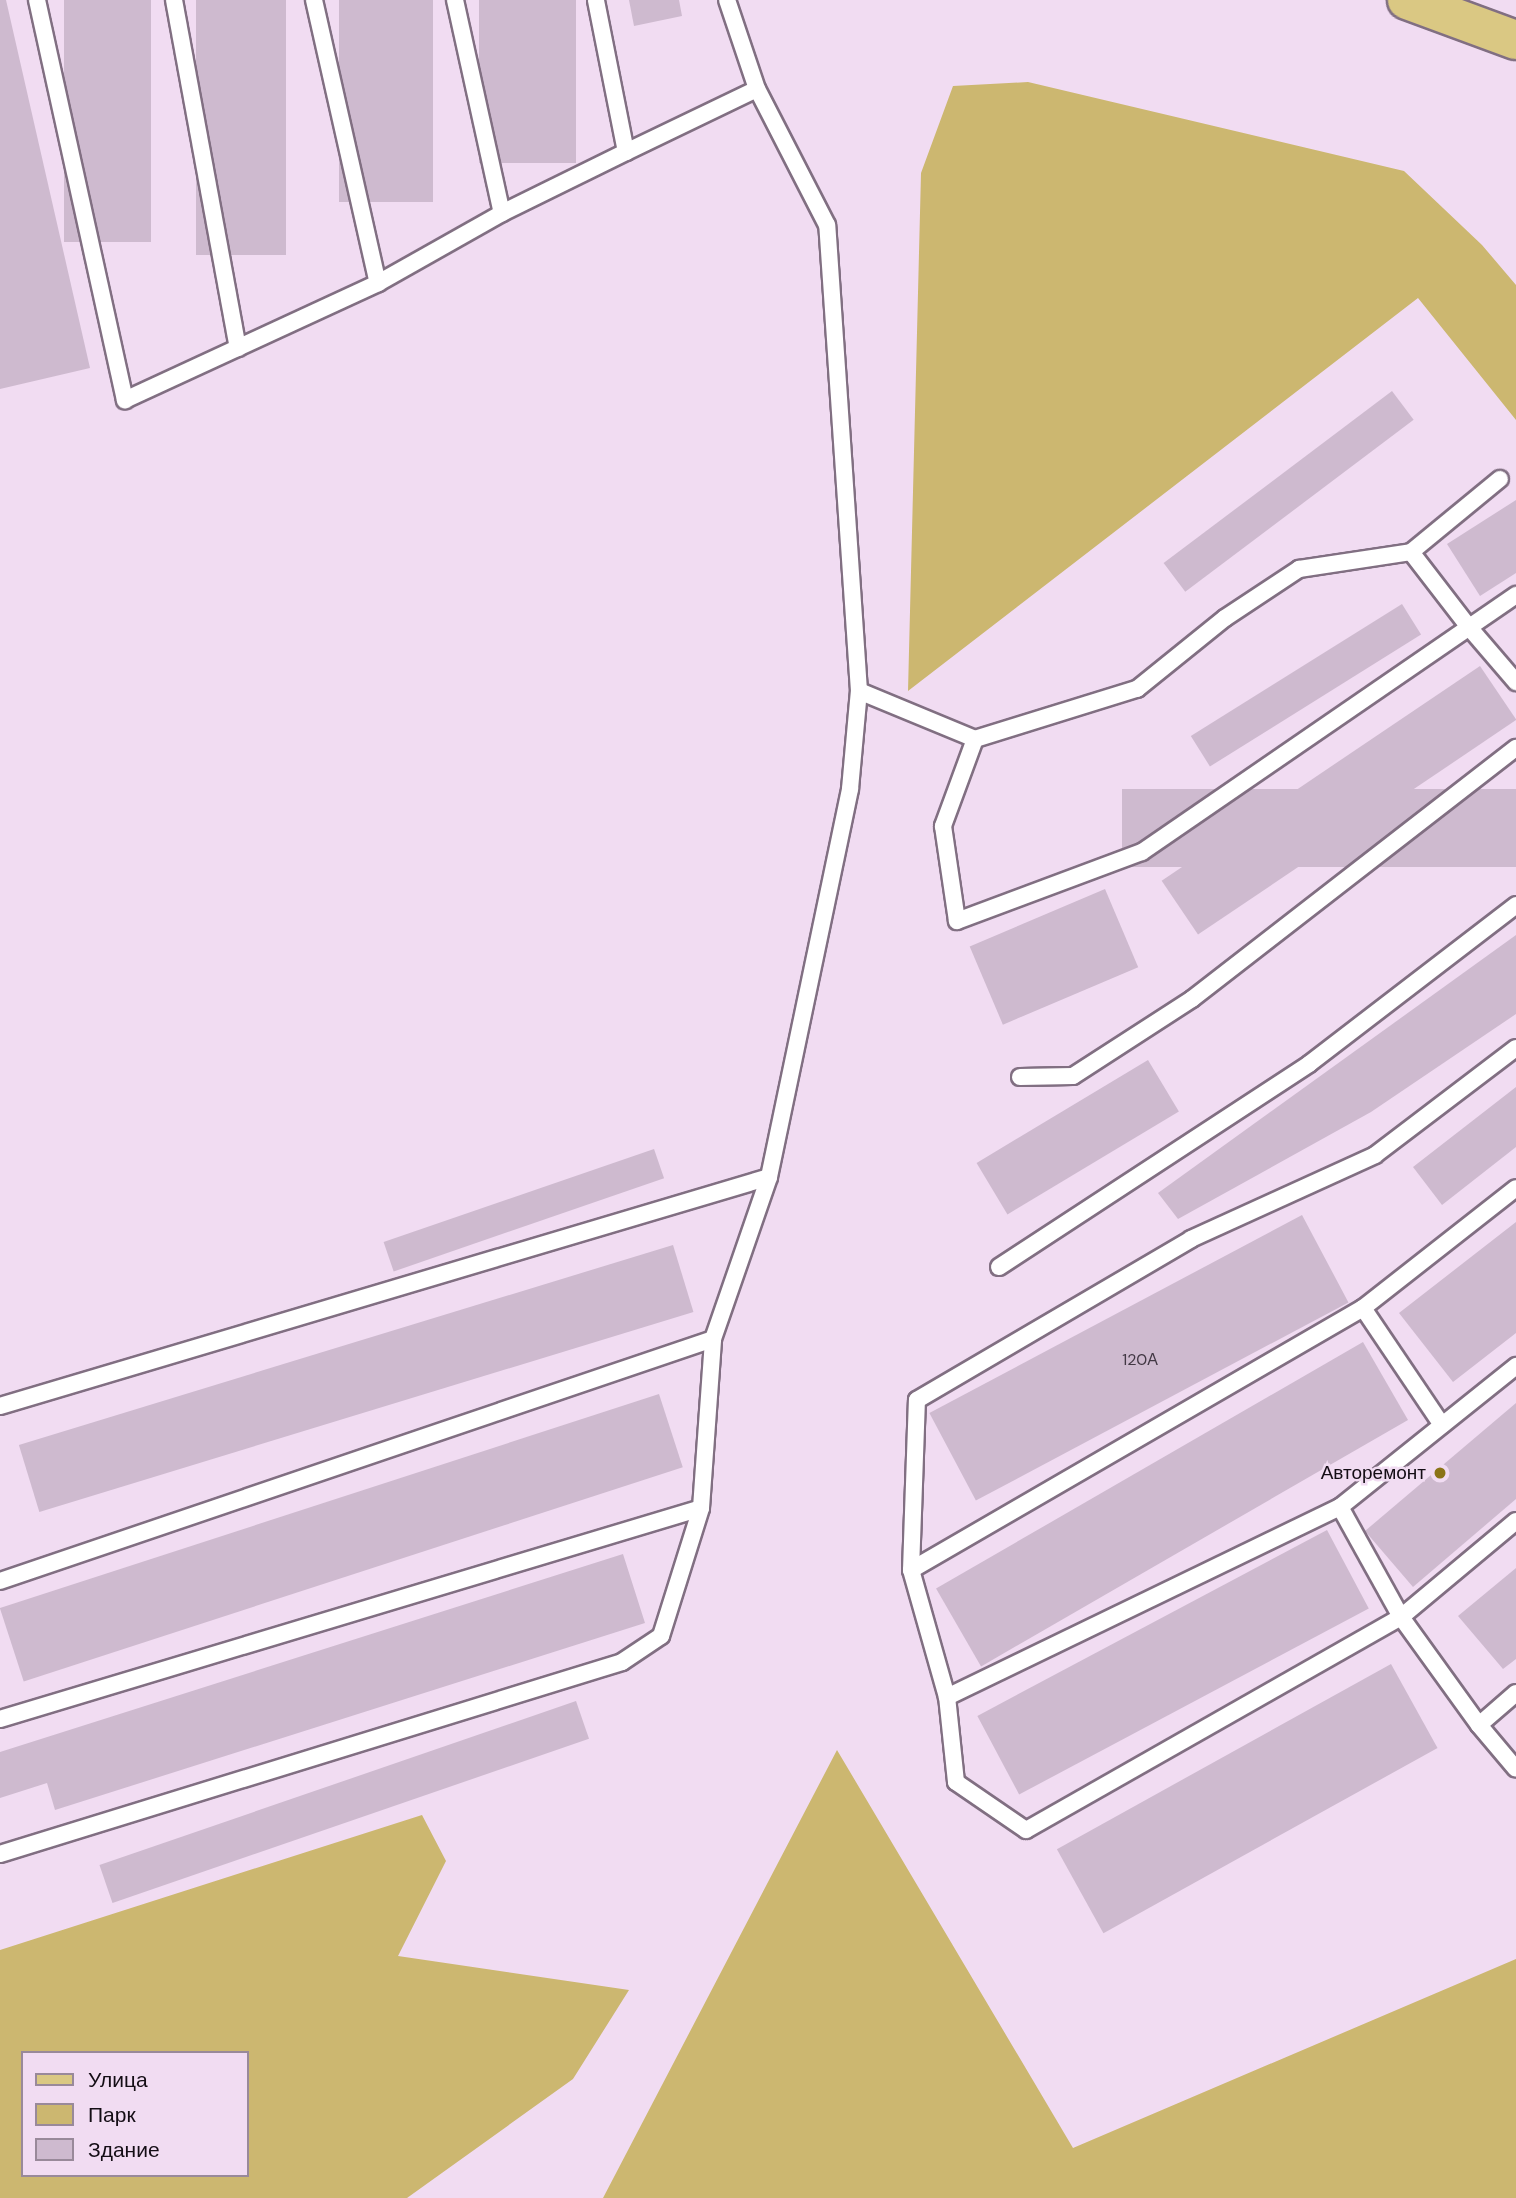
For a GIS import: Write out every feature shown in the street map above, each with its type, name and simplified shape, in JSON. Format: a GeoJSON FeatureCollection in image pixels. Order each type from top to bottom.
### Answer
{"type":"FeatureCollection","features":[{"type":"Feature","properties":{"kind":"main road"},"geometry":{"type":"LineString","coordinates":[[1407,0],[1516,40]]}},
{"type":"Feature","properties":{"kind":"lane"},"geometry":{"type":"LineString","coordinates":[[37,0],[125,400],[378,283],[502,213],[757,89]]}},
{"type":"Feature","properties":{"kind":"lane"},"geometry":{"type":"LineString","coordinates":[[174,0],[238,348]]}},
{"type":"Feature","properties":{"kind":"lane"},"geometry":{"type":"LineString","coordinates":[[314,0],[378,283]]}},
{"type":"Feature","properties":{"kind":"lane"},"geometry":{"type":"LineString","coordinates":[[455,0],[502,213]]}},
{"type":"Feature","properties":{"kind":"lane"},"geometry":{"type":"LineString","coordinates":[[596,0],[626,152]]}},
{"type":"Feature","properties":{"kind":"lane"},"geometry":{"type":"LineString","coordinates":[[0,1854],[622,1662],[661,1636],[701,1508],[713,1339],[769,1177],[850,789],[859,691],[827,225],[757,89],[727,0]]}},
{"type":"Feature","properties":{"kind":"lane"},"geometry":{"type":"LineString","coordinates":[[859,691],[975,739],[1137,689],[1224,618],[1299,569],[1412,552],[1500,480]]}},
{"type":"Feature","properties":{"kind":"lane"},"geometry":{"type":"LineString","coordinates":[[1412,552],[1468,626],[1516,682]]}},
{"type":"Feature","properties":{"kind":"lane"},"geometry":{"type":"LineString","coordinates":[[975,739],[943,826],[957,921],[1142,852],[1516,595]]}},
{"type":"Feature","properties":{"kind":"lane"},"geometry":{"type":"LineString","coordinates":[[1020,1077],[1073,1076],[1192,999],[1516,748]]}},
{"type":"Feature","properties":{"kind":"lane"},"geometry":{"type":"LineString","coordinates":[[999,1267],[1309,1063],[1516,905]]}},
{"type":"Feature","properties":{"kind":"lane"},"geometry":{"type":"LineString","coordinates":[[1516,1048],[1375,1155],[1191,1239],[917,1400],[911,1570],[947,1697],[956,1782],[1026,1830],[1401,1617],[1516,1521]]}},
{"type":"Feature","properties":{"kind":"lane"},"geometry":{"type":"LineString","coordinates":[[0,1406],[769,1177]]}},
{"type":"Feature","properties":{"kind":"lane"},"geometry":{"type":"LineString","coordinates":[[911,1570],[1363,1308],[1516,1188]]}},
{"type":"Feature","properties":{"kind":"lane"},"geometry":{"type":"LineString","coordinates":[[1363,1308],[1443,1425]]}},
{"type":"Feature","properties":{"kind":"lane"},"geometry":{"type":"LineString","coordinates":[[0,1581],[713,1339]]}},
{"type":"Feature","properties":{"kind":"lane"},"geometry":{"type":"LineString","coordinates":[[947,1697],[1340,1507],[1516,1366]]}},
{"type":"Feature","properties":{"kind":"lane"},"geometry":{"type":"LineString","coordinates":[[1340,1507],[1401,1617],[1479,1725],[1516,1769]]}},
{"type":"Feature","properties":{"kind":"lane"},"geometry":{"type":"LineString","coordinates":[[0,1719],[701,1508]]}},
{"type":"Feature","properties":{"kind":"lane"},"geometry":{"type":"LineString","coordinates":[[1479,1725],[1516,1693]]}},
{"type":"Feature","properties":{"kind":"green space"},"geometry":{"type":"Polygon","coordinates":[[[1028,82],[1404,171],[1482,245],[1516,285],[1516,420],[1418,298],[908,691],[921,173],[953,86],[1028,82]]]}},
{"type":"Feature","properties":{"kind":"green space"},"geometry":{"type":"Polygon","coordinates":[[[837,1750],[1073,2148],[1516,1959],[1516,2198],[603,2198],[837,1750]]]}},
{"type":"Feature","properties":{"kind":"green space"},"geometry":{"type":"Polygon","coordinates":[[[422,1815],[446,1861],[398,1956],[629,1990],[573,2079],[407,2198],[0,2198],[0,1950],[422,1815]]]}},
{"type":"Feature","properties":{"kind":"building"},"geometry":{"type":"Polygon","coordinates":[[[0,0],[6,0],[90,368],[0,389],[0,0]]]}},
{"type":"Feature","properties":{"kind":"building"},"geometry":{"type":"Polygon","coordinates":[[[64,0],[151,0],[151,242],[64,242],[64,0]]]}},
{"type":"Feature","properties":{"kind":"building"},"geometry":{"type":"Polygon","coordinates":[[[196,0],[286,0],[286,255],[196,255],[196,0]]]}},
{"type":"Feature","properties":{"kind":"building"},"geometry":{"type":"Polygon","coordinates":[[[339,0],[433,0],[433,202],[339,202],[339,0]]]}},
{"type":"Feature","properties":{"kind":"building"},"geometry":{"type":"Polygon","coordinates":[[[479,0],[576,0],[576,163],[479,163],[479,0]]]}},
{"type":"Feature","properties":{"kind":"building"},"geometry":{"type":"Polygon","coordinates":[[[629,0],[679,0],[682,16],[634,26],[629,0]]]}},
{"type":"Feature","properties":{"kind":"building"},"geometry":{"type":"Polygon","coordinates":[[[1392,391],[1414,420],[1185,592],[1164,563],[1392,391]]]}},
{"type":"Feature","properties":{"kind":"building"},"geometry":{"type":"Polygon","coordinates":[[[1516,500],[1516,573],[1480,596],[1447,544],[1516,500]]]}},
{"type":"Feature","properties":{"kind":"building"},"geometry":{"type":"Polygon","coordinates":[[[1402,604],[1421,635],[1210,766],[1191,736],[1402,604]]]}},
{"type":"Feature","properties":{"kind":"building"},"geometry":{"type":"Polygon","coordinates":[[[1480,666],[1516,720],[1198,935],[1162,881],[1480,666]]]}},
{"type":"Feature","properties":{"kind":"building"},"geometry":{"type":"Polygon","coordinates":[[[1122,789],[1516,789],[1516,867],[1122,867],[1122,789]]]}},
{"type":"Feature","properties":{"kind":"building"},"geometry":{"type":"Polygon","coordinates":[[[1105,889],[1138,967],[1003,1025],[970,946],[1105,889]]]}},
{"type":"Feature","properties":{"kind":"building"},"geometry":{"type":"Polygon","coordinates":[[[1516,935],[1516,1014],[1371,1112],[1178,1219],[1158,1193],[1516,935]]]}},
{"type":"Feature","properties":{"kind":"building"},"geometry":{"type":"Polygon","coordinates":[[[1148,1060],[1179,1111],[1007,1214],[977,1163],[1148,1060]]]}},
{"type":"Feature","properties":{"kind":"building"},"geometry":{"type":"Polygon","coordinates":[[[1516,1087],[1516,1147],[1442,1205],[1413,1167],[1516,1087]]]}},
{"type":"Feature","properties":{"kind":"building"},"geometry":{"type":"Polygon","coordinates":[[[654,1149],[664,1178],[394,1271],[384,1242],[654,1149]]]}},
{"type":"Feature","properties":{"kind":"building"},"geometry":{"type":"Polygon","coordinates":[[[1302,1215],[1348,1302],[976,1501],[929,1413],[1302,1215]]]}},
{"type":"Feature","properties":{"kind":"building"},"geometry":{"type":"Polygon","coordinates":[[[1516,1222],[1516,1333],[1453,1382],[1399,1313],[1516,1222]]]}},
{"type":"Feature","properties":{"kind":"building"},"geometry":{"type":"Polygon","coordinates":[[[673,1245],[693,1312],[39,1512],[19,1445],[673,1245]]]}},
{"type":"Feature","properties":{"kind":"building"},"geometry":{"type":"Polygon","coordinates":[[[1363,1342],[1408,1420],[981,1666],[936,1589],[1363,1342]]]}},
{"type":"Feature","properties":{"kind":"building"},"geometry":{"type":"Polygon","coordinates":[[[659,1394],[683,1467],[24,1681],[0,1608],[659,1394]]]}},
{"type":"Feature","properties":{"kind":"building"},"geometry":{"type":"Polygon","coordinates":[[[1516,1403],[1516,1499],[1413,1587],[1365,1531],[1516,1403]]]}},
{"type":"Feature","properties":{"kind":"building"},"geometry":{"type":"Polygon","coordinates":[[[1327,1530],[1369,1609],[1019,1794],[977,1716],[1327,1530]]]}},
{"type":"Feature","properties":{"kind":"building"},"geometry":{"type":"Polygon","coordinates":[[[623,1554],[645,1623],[55,1810],[47,1783],[0,1798],[0,1752],[623,1554]]]}},
{"type":"Feature","properties":{"kind":"building"},"geometry":{"type":"Polygon","coordinates":[[[1516,1568],[1516,1659],[1503,1669],[1458,1616],[1516,1568]]]}},
{"type":"Feature","properties":{"kind":"building"},"geometry":{"type":"Polygon","coordinates":[[[1391,1664],[1438,1748],[1103,1933],[1057,1849],[1391,1664]]]}},
{"type":"Feature","properties":{"kind":"building"},"geometry":{"type":"Polygon","coordinates":[[[576,1701],[589,1739],[112,1903],[99,1865],[576,1701]]]}},
{"type":"Feature","properties":{"kind":"place","name":"Авторемонт"},"geometry":{"type":"Point","coordinates":[1440,1473]}}]}
